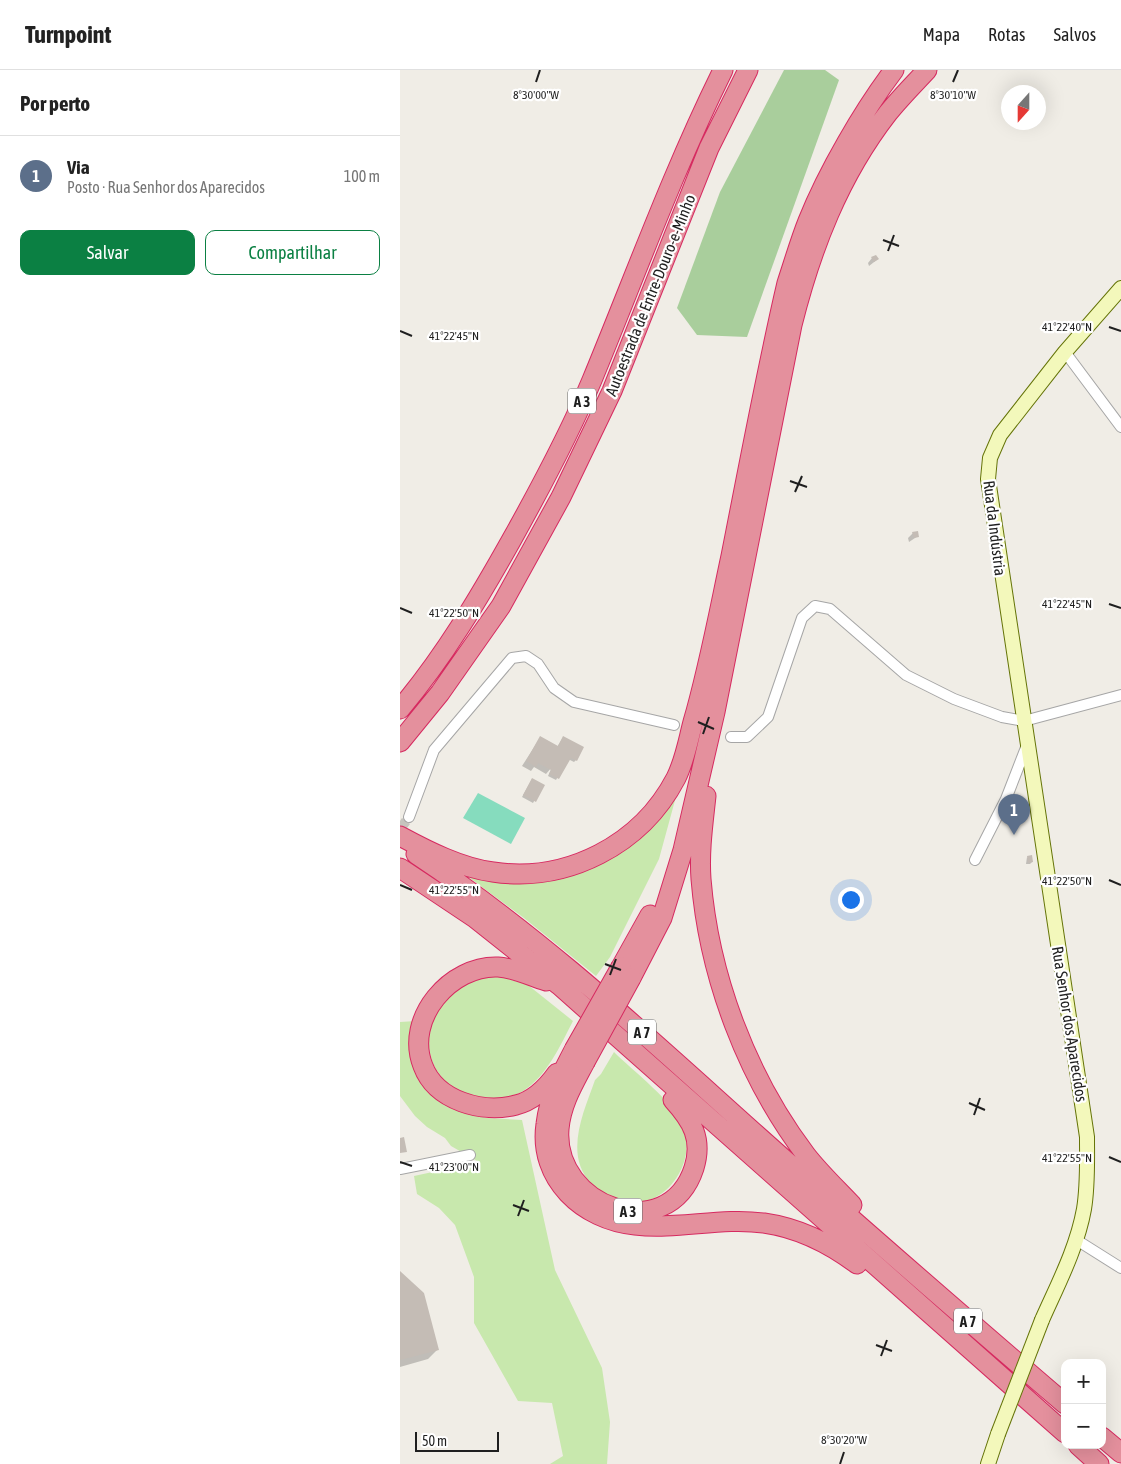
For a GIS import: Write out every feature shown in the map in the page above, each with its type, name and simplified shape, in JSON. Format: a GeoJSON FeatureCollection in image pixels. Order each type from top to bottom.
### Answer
{"type":"FeatureCollection","features":[{"type":"Feature","properties":{"kind":"highway","name":"Autoestrada de Entre-Douro-e-Minho"},"geometry":{"type":"LineString","coordinates":[[400,709],[424,680],[481,594],[541,487],[591,382],[689,139],[723,70]]}},
{"type":"Feature","properties":{"kind":"highway","name":"Autoestrada de Entre-Douro-e-Minho"},"geometry":{"type":"LineString","coordinates":[[400,742],[440,693],[501,606],[561,498],[612,391],[709,148],[748,70]]}},
{"type":"Feature","properties":{"kind":"highway"},"geometry":{"type":"LineString","coordinates":[[400,836],[461,864],[501,873],[539,874],[570,868],[615,847],[650,816],[675,778],[684,758],[705,683],[787,283],[809,220],[828,180],[877,92],[894,70]]}},
{"type":"Feature","properties":{"kind":"highway"},"geometry":{"type":"LineString","coordinates":[[828,180],[859,129],[909,70]]}},
{"type":"Feature","properties":{"kind":"highway"},"geometry":{"type":"LineString","coordinates":[[559,985],[498,967],[478,970],[459,977],[444,987],[432,1002],[424,1018],[419,1034],[423,1066],[445,1093],[478,1107],[498,1108],[518,1105],[536,1096],[580,1056],[626,972],[662,918],[676,876],[715,712],[790,335],[804,278],[827,217],[850,172],[888,114],[926,70]]}},
{"type":"Feature","properties":{"kind":"highway"},"geometry":{"type":"LineString","coordinates":[[626,972],[666,874],[701,725],[705,683]]}},
{"type":"Feature","properties":{"kind":"highway"},"geometry":{"type":"LineString","coordinates":[[715,712],[702,832],[701,878],[707,924],[719,976],[735,1026],[781,1118],[806,1156],[871,1226],[872,1237]]}},
{"type":"Feature","properties":{"kind":"highway","name":"A 7"},"geometry":{"type":"LineString","coordinates":[[400,844],[478,897],[587,983],[872,1237],[1061,1401]]}},
{"type":"Feature","properties":{"kind":"highway","name":"A 7"},"geometry":{"type":"LineString","coordinates":[[400,868],[475,918],[559,985],[1061,1429]]}},
{"type":"Feature","properties":{"kind":"highway","name":"A 7"},"geometry":{"type":"LineString","coordinates":[[580,1056],[551,1101],[545,1138],[549,1162],[554,1174],[571,1197],[582,1206],[606,1220],[637,1226],[737,1221],[765,1223],[793,1230],[819,1240],[843,1253],[878,1279],[902,1290]]}},
{"type":"Feature","properties":{"kind":"highway","name":"A 3"},"geometry":{"type":"LineString","coordinates":[[580,1056],[561,1117],[560,1149],[569,1173],[584,1191],[602,1204],[624,1211],[646,1210],[667,1202],[683,1189],[695,1163],[697,1142],[695,1130],[689,1118],[659,1085],[660,1074]]}},
{"type":"Feature","properties":{"kind":"highway"},"geometry":{"type":"LineString","coordinates":[[1106,1440],[1121,1453]]}},
{"type":"Feature","properties":{"kind":"highway"},"geometry":{"type":"LineString","coordinates":[[1082,1449],[1099,1464]]}},
{"type":"Feature","properties":{"kind":"street","name":"Rua da Indústria"},"geometry":{"type":"LineString","coordinates":[[1024,721],[989,498],[990,458],[1000,435],[1065,352],[1121,288]]}},
{"type":"Feature","properties":{"kind":"street"},"geometry":{"type":"LineString","coordinates":[[1065,352],[1121,427]]}},
{"type":"Feature","properties":{"kind":"street"},"geometry":{"type":"LineString","coordinates":[[731,737],[747,737],[768,717],[802,618],[815,606],[830,609],[906,675],[954,699],[1002,716],[1024,721],[1121,695]]}},
{"type":"Feature","properties":{"kind":"street"},"geometry":{"type":"LineString","coordinates":[[409,817],[434,750],[512,658],[526,656],[538,664],[554,688],[574,702],[674,725]]}},
{"type":"Feature","properties":{"kind":"street","name":"Rua Senhor dos Aparecidos"},"geometry":{"type":"LineString","coordinates":[[988,1464],[1042,1320],[1069,1260],[1083,1211],[1088,1175],[1087,1137],[1024,721]]}},
{"type":"Feature","properties":{"kind":"street"},"geometry":{"type":"LineString","coordinates":[[975,860],[1006,799],[1028,744]]}},
{"type":"Feature","properties":{"kind":"street"},"geometry":{"type":"LineString","coordinates":[[400,1169],[470,1155]]}},
{"type":"Feature","properties":{"kind":"street"},"geometry":{"type":"LineString","coordinates":[[1075,1239],[1121,1268]]}},
{"type":"Feature","properties":{"kind":"green space"},"geometry":{"type":"Polygon","coordinates":[[[784,70],[825,70],[839,80],[747,337],[697,335],[677,308],[720,192],[784,70]]]}},
{"type":"Feature","properties":{"kind":"green space"},"geometry":{"type":"Polygon","coordinates":[[[680,782],[659,859],[610,957],[596,976],[524,918],[467,876],[487,880],[524,883],[560,879],[578,874],[613,857],[646,834],[663,814],[680,782]]]}},
{"type":"Feature","properties":{"kind":"green space"},"geometry":{"type":"Polygon","coordinates":[[[478,793],[525,818],[511,844],[463,818],[478,793]]]}},
{"type":"Feature","properties":{"kind":"green space"},"geometry":{"type":"Polygon","coordinates":[[[495,975],[528,985],[573,1021],[552,1060],[532,1085],[513,1096],[493,1099],[462,1092],[447,1083],[436,1069],[430,1054],[429,1037],[433,1019],[442,1003],[456,988],[470,981],[495,975]]]}},
{"type":"Feature","properties":{"kind":"green space"},"geometry":{"type":"Polygon","coordinates":[[[416,1021],[417,1063],[460,1108],[486,1118],[522,1120],[555,1270],[602,1368],[610,1422],[607,1464],[550,1464],[563,1456],[552,1403],[518,1401],[474,1323],[474,1277],[455,1225],[439,1208],[417,1194],[414,1176],[479,1162],[451,1146],[445,1138],[427,1127],[415,1116],[400,1096],[400,1022],[416,1021]]]}},
{"type":"Feature","properties":{"kind":"green space"},"geometry":{"type":"Polygon","coordinates":[[[614,1052],[663,1097],[679,1117],[684,1126],[686,1136],[685,1156],[678,1176],[664,1191],[644,1202],[631,1203],[607,1196],[588,1180],[578,1157],[578,1137],[585,1108],[595,1080],[601,1074],[614,1052]]]}},
{"type":"Feature","properties":{"kind":"building"},"geometry":{"type":"Polygon","coordinates":[[[876,255],[879,259],[874,262],[871,257],[876,255]]]}},
{"type":"Feature","properties":{"kind":"building"},"geometry":{"type":"Polygon","coordinates":[[[918,531],[919,537],[914,538],[912,532],[918,531]]]}},
{"type":"Feature","properties":{"kind":"building"},"geometry":{"type":"Polygon","coordinates":[[[540,736],[558,746],[563,736],[584,747],[577,761],[571,758],[559,779],[549,774],[551,770],[538,763],[536,767],[526,761],[540,736]]]}},
{"type":"Feature","properties":{"kind":"building"},"geometry":{"type":"Polygon","coordinates":[[[532,778],[545,785],[536,802],[523,795],[532,778]]]}},
{"type":"Feature","properties":{"kind":"building"},"geometry":{"type":"Polygon","coordinates":[[[1032,855],[1033,862],[1028,863],[1027,856],[1032,855]]]}},
{"type":"Feature","properties":{"kind":"building"},"geometry":{"type":"Polygon","coordinates":[[[404,1137],[407,1152],[400,1153],[400,1138],[404,1137]]]}},
{"type":"Feature","properties":{"kind":"building"},"geometry":{"type":"Polygon","coordinates":[[[400,1271],[424,1293],[439,1350],[400,1360],[400,1271]]]}},
{"type":"Feature","properties":{"kind":"tunnel"},"geometry":{"type":"LineString","coordinates":[[400,829],[409,817]]}},
{"type":"Feature","properties":{"kind":"place","name":"Via"},"geometry":{"type":"Point","coordinates":[1014,835]}}]}
